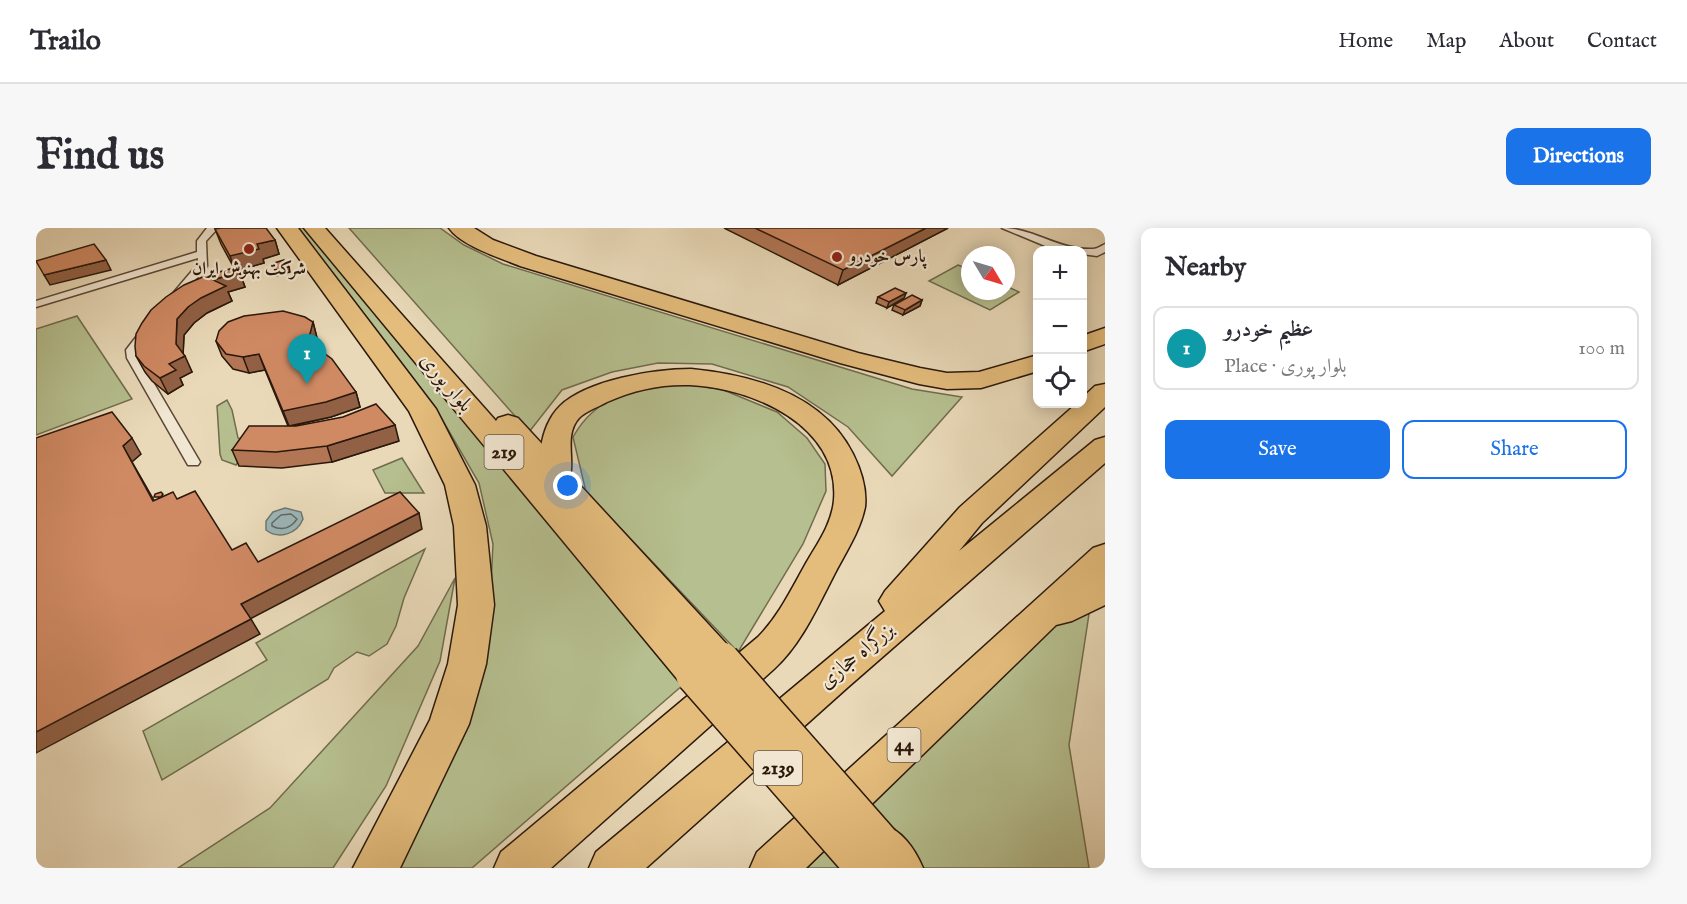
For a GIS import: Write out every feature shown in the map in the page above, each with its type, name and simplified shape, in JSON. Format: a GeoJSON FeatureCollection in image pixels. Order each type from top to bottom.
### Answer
{"type":"FeatureCollection","features":[{"type":"Feature","properties":{"kind":"main road"},"geometry":{"type":"LineString","coordinates":[[287,228],[422,409],[460,485],[470,525],[476,605],[467,664],[449,724],[412,801],[376,868]]}},
{"type":"Feature","properties":{"kind":"main road","name":"بلوار پوری"},"geometry":{"type":"LineString","coordinates":[[314,228],[708,668]]}},
{"type":"Feature","properties":{"kind":"main road","name":"بلوار پوری"},"geometry":{"type":"LineString","coordinates":[[335,228],[556,476],[708,668]]}},
{"type":"Feature","properties":{"kind":"main road"},"geometry":{"type":"LineString","coordinates":[[459,228],[486,244],[528,261],[849,358],[908,373],[947,381],[981,380],[1033,364]]}},
{"type":"Feature","properties":{"kind":"main road"},"geometry":{"type":"LineString","coordinates":[[1087,343],[1105,335]]}},
{"type":"Feature","properties":{"kind":"main road"},"geometry":{"type":"LineString","coordinates":[[517,868],[775,644],[800,606],[834,544],[850,498],[844,462],[825,432],[811,419],[795,407],[773,396],[732,382],[713,379],[671,378],[639,381],[615,388],[568,413],[560,429],[554,453],[556,476]]}},
{"type":"Feature","properties":{"kind":"main road"},"geometry":{"type":"LineString","coordinates":[[835,675],[971,515],[1105,392]]}},
{"type":"Feature","properties":{"kind":"main road","name":"بزرگراه حجازی"},"geometry":{"type":"LineString","coordinates":[[612,868],[835,675],[1105,447]]}},
{"type":"Feature","properties":{"kind":"main road","name":"44"},"geometry":{"type":"LineString","coordinates":[[773,868],[1105,557]]}},
{"type":"Feature","properties":{"kind":"main road"},"geometry":{"type":"LineString","coordinates":[[1035,621],[1105,591]]}},
{"type":"Feature","properties":{"kind":"main road","name":"2139"},"geometry":{"type":"LineString","coordinates":[[708,668],[877,860]]}},
{"type":"Feature","properties":{"kind":"lane"},"geometry":{"type":"LineString","coordinates":[[167,307],[202,266],[200,243],[205,234],[213,228]]}},
{"type":"Feature","properties":{"kind":"lane"},"geometry":{"type":"LineString","coordinates":[[1007,228],[1052,246]]}},
{"type":"Feature","properties":{"kind":"lane"},"geometry":{"type":"LineString","coordinates":[[1087,252],[1097,253],[1105,247]]}},
{"type":"Feature","properties":{"kind":"lane"},"geometry":{"type":"LineString","coordinates":[[36,304],[202,254]]}},
{"type":"Feature","properties":{"kind":"lane"},"geometry":{"type":"LineString","coordinates":[[152,324],[136,341],[132,350],[133,358],[193,462]]}},
{"type":"Feature","properties":{"kind":"green space"},"geometry":{"type":"Polygon","coordinates":[[[298,228],[307,228],[691,678],[472,868],[394,868],[489,625],[493,544],[479,483],[435,407],[298,228]]]}},
{"type":"Feature","properties":{"kind":"green space"},"geometry":{"type":"Polygon","coordinates":[[[349,228],[440,228],[464,245],[503,264],[912,389],[962,397],[892,476],[848,427],[788,387],[712,364],[658,363],[612,372],[562,390],[529,432],[349,228]]]}},
{"type":"Feature","properties":{"kind":"green space"},"geometry":{"type":"Polygon","coordinates":[[[958,265],[961,266],[961,296],[929,281],[958,265]]]}},
{"type":"Feature","properties":{"kind":"green space"},"geometry":{"type":"Polygon","coordinates":[[[969,300],[1006,300],[990,310],[969,300]]]}},
{"type":"Feature","properties":{"kind":"green space"},"geometry":{"type":"Polygon","coordinates":[[[77,316],[132,399],[36,435],[36,329],[77,316]]]}},
{"type":"Feature","properties":{"kind":"green space"},"geometry":{"type":"Polygon","coordinates":[[[684,384],[721,389],[777,412],[807,438],[825,464],[826,491],[803,544],[738,652],[586,492],[573,437],[594,411],[620,395],[651,387],[684,384]]]}},
{"type":"Feature","properties":{"kind":"green space"},"geometry":{"type":"Polygon","coordinates":[[[227,400],[232,410],[238,438],[252,443],[236,465],[222,460],[220,454],[217,406],[227,400]]]}},
{"type":"Feature","properties":{"kind":"green space"},"geometry":{"type":"Polygon","coordinates":[[[402,458],[424,493],[385,493],[373,470],[402,458]]]}},
{"type":"Feature","properties":{"kind":"green space"},"geometry":{"type":"Polygon","coordinates":[[[425,549],[387,644],[369,656],[357,652],[334,668],[328,679],[162,780],[143,731],[267,660],[256,643],[425,549]]]}},
{"type":"Feature","properties":{"kind":"green space"},"geometry":{"type":"Polygon","coordinates":[[[455,578],[440,661],[386,786],[333,868],[178,868],[270,808],[418,646],[455,578]]]}},
{"type":"Feature","properties":{"kind":"green space"},"geometry":{"type":"Polygon","coordinates":[[[1091,601],[1069,745],[1089,868],[924,868],[909,853],[895,868],[807,868],[1054,624],[1091,601]]]}},
{"type":"Feature","properties":{"kind":"water"},"geometry":{"type":"Polygon","coordinates":[[[285,508],[301,512],[303,519],[297,528],[282,535],[266,530],[266,521],[273,512],[285,508]]]}},
{"type":"Feature","properties":{"kind":"building"},"geometry":{"type":"Polygon","coordinates":[[[266,228],[275,240],[257,244],[259,249],[230,256],[215,229],[266,228]]]}},
{"type":"Feature","properties":{"kind":"building"},"geometry":{"type":"Polygon","coordinates":[[[755,228],[926,228],[843,270],[755,228]]]}},
{"type":"Feature","properties":{"kind":"building"},"geometry":{"type":"Polygon","coordinates":[[[94,244],[106,260],[44,275],[36,261],[94,244]]]}},
{"type":"Feature","properties":{"kind":"building"},"geometry":{"type":"Polygon","coordinates":[[[284,260],[289,267],[275,270],[271,264],[284,260]]]}},
{"type":"Feature","properties":{"kind":"building"},"geometry":{"type":"Polygon","coordinates":[[[237,267],[239,272],[213,280],[226,286],[201,298],[177,319],[176,344],[185,356],[169,364],[176,370],[160,378],[144,366],[136,356],[136,334],[151,310],[184,285],[237,267]]]}},
{"type":"Feature","properties":{"kind":"building"},"geometry":{"type":"Polygon","coordinates":[[[895,288],[906,293],[889,302],[878,297],[895,288]]]}},
{"type":"Feature","properties":{"kind":"building"},"geometry":{"type":"Polygon","coordinates":[[[912,295],[922,300],[905,310],[894,305],[912,295]]]}},
{"type":"Feature","properties":{"kind":"building"},"geometry":{"type":"Polygon","coordinates":[[[283,311],[305,317],[313,322],[310,334],[305,339],[332,359],[356,392],[326,402],[283,411],[259,354],[243,357],[226,354],[216,341],[219,331],[228,322],[244,316],[283,311]]]}},
{"type":"Feature","properties":{"kind":"building"},"geometry":{"type":"Polygon","coordinates":[[[376,404],[395,425],[327,446],[276,452],[232,450],[249,426],[296,426],[343,417],[376,404]]]}},
{"type":"Feature","properties":{"kind":"building"},"geometry":{"type":"Polygon","coordinates":[[[112,412],[132,438],[123,446],[153,501],[173,492],[177,499],[195,491],[232,550],[246,543],[258,562],[400,492],[419,513],[241,604],[251,619],[36,732],[36,438],[112,412]]]}},
{"type":"Feature","properties":{"kind":"building"},"geometry":{"type":"Polygon","coordinates":[[[161,492],[163,494],[161,497],[154,497],[155,494],[161,492]]]}},
{"type":"Feature","properties":{"kind":"place","name":"شرکت بهنوش ایران"},"geometry":{"type":"Point","coordinates":[249,249]}},
{"type":"Feature","properties":{"kind":"place","name":"پارس خودرو"},"geometry":{"type":"Point","coordinates":[837,257]}},
{"type":"Feature","properties":{"kind":"place","name":"عظیم خودرو"},"geometry":{"type":"Point","coordinates":[307,384]}}]}
